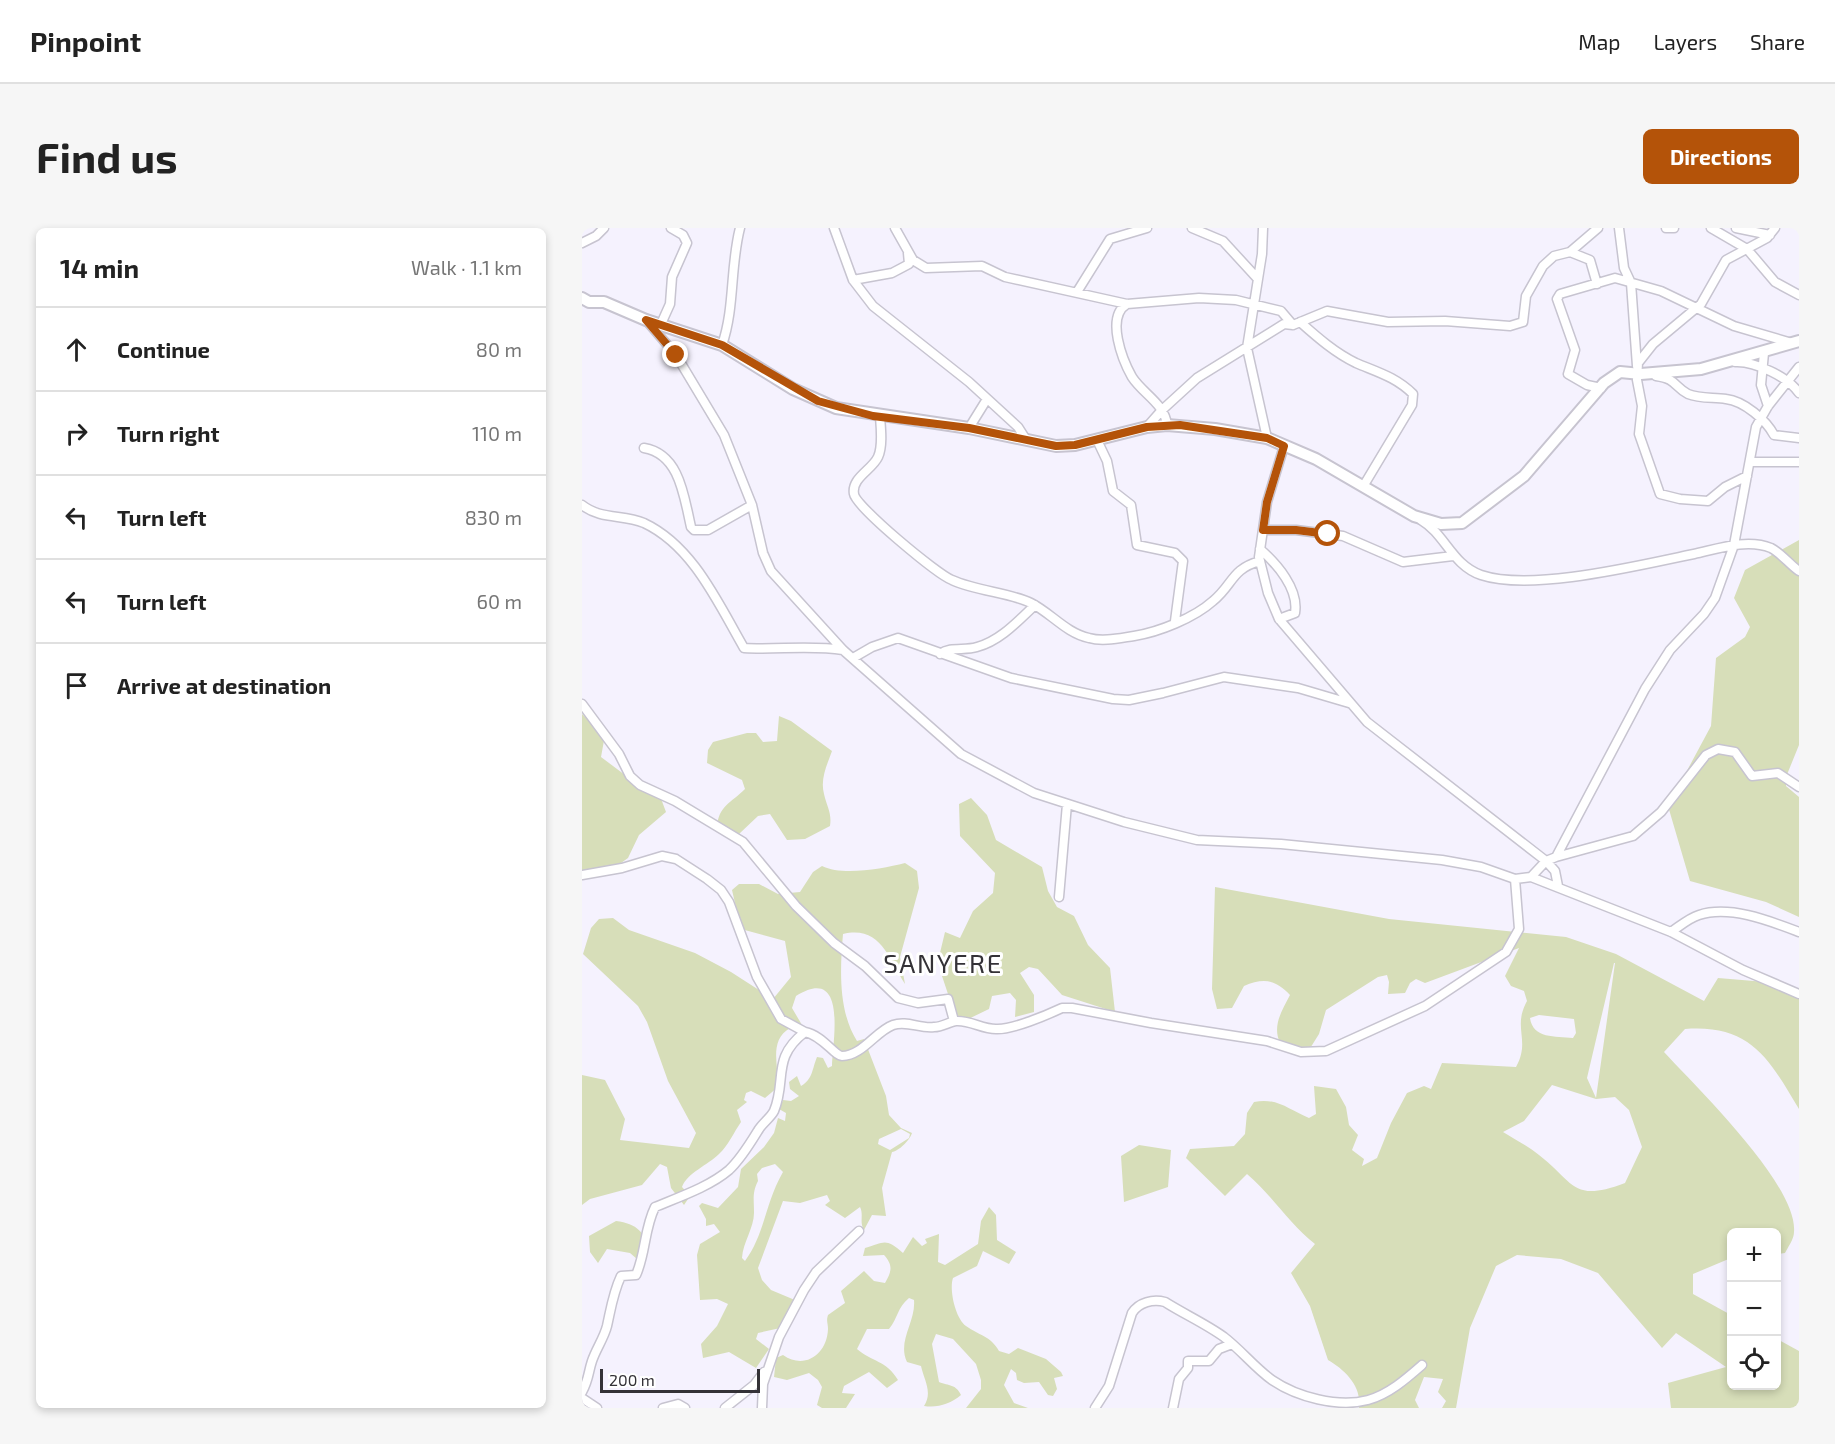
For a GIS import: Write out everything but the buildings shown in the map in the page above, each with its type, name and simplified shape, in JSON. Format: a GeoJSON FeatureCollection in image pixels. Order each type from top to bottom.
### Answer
{"type":"FeatureCollection","features":[{"type":"Feature","properties":{"kind":"main road"},"geometry":{"type":"LineString","coordinates":[[584,302],[604,302],[646,320],[722,345],[818,401],[836,408],[879,417],[969,428],[1060,446],[1097,440],[1147,427],[1167,425],[1215,429],[1267,438],[1316,459],[1414,516],[1438,524],[1456,524],[1479,512],[1524,476],[1601,388],[1620,372],[1690,371],[1764,353],[1776,343],[1797,342]]}},
{"type":"Feature","properties":{"kind":"street"},"geometry":{"type":"LineString","coordinates":[[582,243],[596,236],[604,228]]}},
{"type":"Feature","properties":{"kind":"street"},"geometry":{"type":"LineString","coordinates":[[661,324],[670,304],[672,277],[687,243],[683,235],[671,228]]}},
{"type":"Feature","properties":{"kind":"street"},"geometry":{"type":"LineString","coordinates":[[722,345],[729,315],[735,249],[740,228]]}},
{"type":"Feature","properties":{"kind":"street"},"geometry":{"type":"LineString","coordinates":[[834,228],[853,280],[873,306],[950,365],[1018,427],[1025,438]]}},
{"type":"Feature","properties":{"kind":"street"},"geometry":{"type":"LineString","coordinates":[[895,228],[917,265],[926,268],[982,266],[1005,277],[1126,304],[1199,298],[1253,303],[1281,311],[1333,349],[1356,362],[1383,372],[1413,394],[1412,405],[1364,485]]}},
{"type":"Feature","properties":{"kind":"street"},"geometry":{"type":"LineString","coordinates":[[1077,292],[1110,240],[1147,228]]}},
{"type":"Feature","properties":{"kind":"street"},"geometry":{"type":"LineString","coordinates":[[1192,228],[1223,241],[1257,278]]}},
{"type":"Feature","properties":{"kind":"street"},"geometry":{"type":"LineString","coordinates":[[1263,228],[1262,255],[1246,348],[1267,438]]}},
{"type":"Feature","properties":{"kind":"street"},"geometry":{"type":"LineString","coordinates":[[1147,427],[1162,410],[1208,369],[1284,324],[1297,324],[1327,311],[1388,322],[1516,324],[1523,322],[1526,296],[1543,267],[1554,256],[1570,252],[1598,228]]}},
{"type":"Feature","properties":{"kind":"street"},"geometry":{"type":"LineString","coordinates":[[1619,228],[1624,268],[1631,283],[1642,406],[1639,434],[1660,494],[1680,499],[1707,501],[1725,487],[1747,476]]}},
{"type":"Feature","properties":{"kind":"street"},"geometry":{"type":"LineString","coordinates":[[1665,228],[1674,228]]}},
{"type":"Feature","properties":{"kind":"street"},"geometry":{"type":"LineString","coordinates":[[1711,228],[1747,249],[1775,282],[1799,295]]}},
{"type":"Feature","properties":{"kind":"street"},"geometry":{"type":"LineString","coordinates":[[1736,228],[1773,232]]}},
{"type":"Feature","properties":{"kind":"street"},"geometry":{"type":"LineString","coordinates":[[1639,373],[1638,363],[1653,344],[1675,328],[1691,310],[1698,307],[1726,260],[1773,232]]}},
{"type":"Feature","properties":{"kind":"street"},"geometry":{"type":"LineString","coordinates":[[1570,252],[1590,260],[1597,284]]}},
{"type":"Feature","properties":{"kind":"street"},"geometry":{"type":"LineString","coordinates":[[853,280],[892,273],[909,264],[908,253]]}},
{"type":"Feature","properties":{"kind":"street"},"geometry":{"type":"LineString","coordinates":[[1601,388],[1587,385],[1568,374],[1572,368],[1575,350],[1557,298],[1560,294],[1615,278],[1661,291],[1734,326],[1776,343]]}},
{"type":"Feature","properties":{"kind":"street"},"geometry":{"type":"LineString","coordinates":[[1126,304],[1119,311],[1117,323],[1122,355],[1134,380],[1166,415],[1167,425]]}},
{"type":"Feature","properties":{"kind":"street"},"geometry":{"type":"LineString","coordinates":[[646,320],[676,355],[724,435],[752,505],[763,553],[771,571],[843,650],[961,754],[1034,793],[1124,822],[1197,840],[1281,844],[1442,860],[1481,867],[1515,879],[1532,877],[1671,932],[1743,970],[1799,993]]}},
{"type":"Feature","properties":{"kind":"street"},"geometry":{"type":"LineString","coordinates":[[1764,353],[1761,385],[1768,406]]}},
{"type":"Feature","properties":{"kind":"street"},"geometry":{"type":"LineString","coordinates":[[1727,363],[1744,362],[1763,366],[1799,393]]}},
{"type":"Feature","properties":{"kind":"street"},"geometry":{"type":"LineString","coordinates":[[1556,857],[1645,688],[1670,650],[1715,598],[1734,545],[1760,417],[1799,367]]}},
{"type":"Feature","properties":{"kind":"street"},"geometry":{"type":"LineString","coordinates":[[1639,373],[1669,378],[1690,394],[1732,400],[1760,417],[1774,435],[1799,438]]}},
{"type":"Feature","properties":{"kind":"street"},"geometry":{"type":"LineString","coordinates":[[969,428],[987,399]]}},
{"type":"Feature","properties":{"kind":"street"},"geometry":{"type":"LineString","coordinates":[[879,417],[877,459],[856,483],[854,496],[857,501],[907,547],[944,576],[1035,605],[1061,625],[1091,639],[1135,636],[1174,621],[1209,604],[1236,572],[1260,561]]}},
{"type":"Feature","properties":{"kind":"street"},"geometry":{"type":"LineString","coordinates":[[1097,440],[1107,461],[1113,491],[1131,505],[1137,545],[1174,553],[1183,561],[1174,621]]}},
{"type":"Feature","properties":{"kind":"street"},"geometry":{"type":"LineString","coordinates":[[1284,446],[1267,502],[1260,549],[1260,561],[1268,593],[1280,619],[1367,722],[1546,861],[1555,871],[1558,886]]}},
{"type":"Feature","properties":{"kind":"street"},"geometry":{"type":"LineString","coordinates":[[644,448],[661,454],[675,473],[685,493],[689,519],[694,530],[708,530],[752,505]]}},
{"type":"Feature","properties":{"kind":"street"},"geometry":{"type":"LineString","coordinates":[[1751,462],[1799,462]]}},
{"type":"Feature","properties":{"kind":"street"},"geometry":{"type":"LineString","coordinates":[[582,505],[595,514],[638,520],[661,531],[686,556],[703,579],[744,648],[756,651],[822,647],[843,650]]}},
{"type":"Feature","properties":{"kind":"street"},"geometry":{"type":"LineString","coordinates":[[1414,516],[1426,523],[1464,566],[1482,575],[1520,579],[1598,573],[1734,545],[1761,545],[1773,549],[1799,571]]}},
{"type":"Feature","properties":{"kind":"street"},"geometry":{"type":"LineString","coordinates":[[1263,530],[1296,530],[1342,536],[1403,562],[1453,556]]}},
{"type":"Feature","properties":{"kind":"street"},"geometry":{"type":"LineString","coordinates":[[1260,549],[1286,579],[1295,602],[1295,614],[1280,619]]}},
{"type":"Feature","properties":{"kind":"street"},"geometry":{"type":"LineString","coordinates":[[940,654],[948,650],[976,648],[989,643],[1002,635],[1035,605]]}},
{"type":"Feature","properties":{"kind":"street"},"geometry":{"type":"LineString","coordinates":[[853,658],[872,646],[898,638],[1011,678],[1113,699],[1129,699],[1163,693],[1224,677],[1298,688],[1350,703]]}},
{"type":"Feature","properties":{"kind":"street"},"geometry":{"type":"LineString","coordinates":[[582,704],[619,754],[630,776],[640,785],[734,836],[796,906],[834,943],[865,966],[894,995],[914,1003],[948,999],[954,1021]]}},
{"type":"Feature","properties":{"kind":"street"},"geometry":{"type":"LineString","coordinates":[[1532,877],[1546,861],[1639,832],[1661,812],[1706,755],[1718,749],[1735,752],[1749,775],[1778,773],[1799,787]]}},
{"type":"Feature","properties":{"kind":"street"},"geometry":{"type":"LineString","coordinates":[[1059,897],[1067,804]]}},
{"type":"Feature","properties":{"kind":"street"},"geometry":{"type":"LineString","coordinates":[[582,875],[622,868],[662,856],[676,860],[707,879],[721,890],[729,902],[757,977],[781,1019],[805,1032],[815,1034],[837,1055],[844,1056],[854,1053],[893,1025],[907,1023],[933,1028],[954,1021],[965,1021],[999,1030],[1062,1008],[1267,1041],[1301,1052],[1326,1051],[1425,1006],[1454,989],[1506,952],[1519,929],[1515,879]]}},
{"type":"Feature","properties":{"kind":"street"},"geometry":{"type":"LineString","coordinates":[[1671,932],[1696,916],[1717,911],[1761,919],[1799,932]]}},
{"type":"Feature","properties":{"kind":"street"},"geometry":{"type":"LineString","coordinates":[[582,1392],[590,1378],[591,1364],[607,1326],[608,1310],[621,1276],[636,1275],[644,1253],[647,1224],[655,1207],[681,1197],[728,1171],[773,1113],[781,1065],[793,1041],[805,1032]]}},
{"type":"Feature","properties":{"kind":"street"},"geometry":{"type":"LineString","coordinates":[[762,1408],[764,1384],[779,1337],[816,1272],[859,1231]]}},
{"type":"Feature","properties":{"kind":"street"},"geometry":{"type":"LineString","coordinates":[[1095,1408],[1108,1386],[1129,1320],[1136,1306],[1155,1299],[1165,1302],[1232,1344],[1270,1378],[1290,1392],[1333,1401],[1370,1399],[1395,1387],[1422,1365]]}},
{"type":"Feature","properties":{"kind":"street"},"geometry":{"type":"LineString","coordinates":[[1173,1408],[1179,1379],[1188,1368],[1188,1361],[1209,1361],[1219,1349],[1232,1344]]}},
{"type":"Feature","properties":{"kind":"street"},"geometry":{"type":"LineString","coordinates":[[725,1408],[754,1385],[770,1364]]}},
{"type":"Feature","properties":{"kind":"street"},"geometry":{"type":"LineString","coordinates":[[582,1398],[597,1408]]}},
{"type":"Feature","properties":{"kind":"street"},"geometry":{"type":"LineString","coordinates":[[663,1408],[678,1404],[685,1408]]}},
{"type":"Feature","properties":{"kind":"green space"},"geometry":{"type":"Polygon","coordinates":[[[1799,540],[1799,745],[1786,777],[1786,786],[1799,797],[1799,917],[1766,902],[1690,881],[1668,806],[1711,726],[1716,658],[1745,637],[1750,627],[1734,598],[1745,570],[1799,540]]]}},
{"type":"Feature","properties":{"kind":"green space"},"geometry":{"type":"Polygon","coordinates":[[[582,714],[605,735],[601,757],[641,787],[660,796],[666,812],[639,835],[628,858],[607,873],[582,872],[582,714]]]}},
{"type":"Feature","properties":{"kind":"green space"},"geometry":{"type":"Polygon","coordinates":[[[779,716],[791,721],[832,751],[823,783],[830,814],[830,826],[805,839],[787,840],[770,814],[758,816],[739,834],[724,833],[717,828],[720,815],[726,806],[745,789],[742,780],[707,763],[708,750],[713,742],[747,733],[756,733],[763,742],[777,741],[779,716]]]}},
{"type":"Feature","properties":{"kind":"green space"},"geometry":{"type":"Polygon","coordinates":[[[971,798],[987,815],[996,840],[1042,867],[1048,891],[1057,907],[1074,916],[1088,945],[1110,968],[1115,1012],[1062,995],[1038,969],[1029,967],[1020,973],[1034,995],[1034,1012],[1015,1017],[1016,1000],[1010,993],[992,996],[989,1009],[958,1024],[941,973],[939,957],[945,932],[960,938],[973,911],[993,893],[995,873],[960,836],[959,804],[971,798]]]}},
{"type":"Feature","properties":{"kind":"green space"},"geometry":{"type":"Polygon","coordinates":[[[905,863],[917,871],[919,888],[900,957],[905,984],[882,946],[866,934],[856,932],[843,934],[841,961],[846,1017],[857,1041],[864,1039],[886,1096],[889,1115],[901,1128],[912,1133],[909,1139],[904,1145],[892,1152],[882,1188],[886,1216],[872,1215],[864,1230],[860,1207],[845,1218],[825,1205],[830,1201],[827,1195],[800,1203],[783,1201],[758,1268],[762,1280],[771,1290],[802,1303],[785,1327],[758,1333],[756,1339],[769,1349],[756,1368],[729,1352],[703,1358],[701,1344],[717,1326],[728,1304],[717,1299],[700,1300],[697,1255],[700,1244],[720,1232],[714,1224],[706,1226],[706,1219],[699,1206],[702,1203],[718,1208],[738,1187],[741,1169],[764,1147],[774,1133],[778,1118],[785,1121],[786,1113],[779,1109],[783,1100],[791,1101],[799,1096],[790,1089],[789,1082],[797,1076],[801,1086],[805,1083],[810,1077],[817,1057],[823,1058],[828,1068],[832,1066],[835,1026],[831,998],[824,990],[813,989],[796,996],[792,1008],[802,1025],[796,1031],[790,1028],[779,1040],[776,1054],[778,1087],[765,1098],[751,1091],[746,1093],[744,1100],[747,1102],[737,1110],[741,1122],[728,1143],[719,1154],[693,1173],[682,1187],[690,1196],[684,1205],[671,1188],[667,1167],[660,1164],[642,1185],[590,1199],[582,1205],[582,1075],[605,1080],[625,1119],[620,1140],[689,1148],[696,1133],[668,1081],[647,1022],[638,1006],[583,954],[591,928],[599,919],[613,918],[629,930],[695,953],[731,972],[773,999],[791,977],[785,941],[741,929],[732,890],[739,884],[759,884],[778,894],[800,892],[813,872],[822,866],[840,871],[851,871],[905,863]],[[901,1129],[879,1139],[878,1144],[890,1150],[909,1138],[910,1134],[901,1129]],[[775,1164],[762,1168],[757,1174],[754,1219],[742,1258],[745,1261],[757,1240],[772,1195],[783,1172],[775,1164]]]}},
{"type":"Feature","properties":{"kind":"green space"},"geometry":{"type":"Polygon","coordinates":[[[1215,887],[1389,919],[1566,937],[1616,954],[1704,1001],[1718,978],[1766,982],[1799,995],[1799,1109],[1778,1075],[1756,1048],[1726,1032],[1685,1029],[1664,1052],[1720,1112],[1763,1164],[1780,1189],[1791,1212],[1794,1235],[1785,1253],[1781,1254],[1781,1228],[1727,1228],[1727,1260],[1693,1274],[1693,1294],[1727,1313],[1727,1390],[1781,1390],[1781,1341],[1799,1351],[1799,1408],[1671,1408],[1668,1383],[1726,1367],[1676,1333],[1662,1348],[1598,1273],[1561,1259],[1517,1255],[1496,1266],[1470,1328],[1456,1408],[1442,1408],[1446,1401],[1438,1392],[1443,1379],[1424,1377],[1415,1400],[1419,1408],[1359,1408],[1355,1386],[1346,1374],[1328,1360],[1310,1306],[1291,1273],[1315,1244],[1247,1174],[1225,1196],[1186,1158],[1190,1149],[1234,1146],[1245,1134],[1247,1113],[1254,1102],[1269,1101],[1283,1105],[1309,1118],[1316,1114],[1314,1086],[1336,1089],[1346,1107],[1349,1125],[1358,1135],[1352,1150],[1364,1159],[1362,1166],[1377,1158],[1391,1123],[1407,1093],[1424,1086],[1431,1089],[1442,1063],[1516,1067],[1522,1049],[1521,1019],[1527,1001],[1524,991],[1511,986],[1505,976],[1519,948],[1425,983],[1416,979],[1410,983],[1405,993],[1388,994],[1387,975],[1378,977],[1326,1010],[1319,1034],[1309,1050],[1280,1043],[1278,1024],[1281,1012],[1290,995],[1274,983],[1263,981],[1244,986],[1232,1008],[1217,1009],[1212,989],[1215,887]],[[1615,963],[1587,1078],[1596,1098],[1615,963]],[[1539,1015],[1530,1018],[1535,1030],[1540,1033],[1573,1038],[1576,1033],[1574,1019],[1539,1015]],[[1552,1085],[1524,1121],[1503,1132],[1535,1152],[1576,1187],[1594,1191],[1625,1183],[1642,1147],[1629,1110],[1615,1097],[1596,1099],[1552,1085]]]}},
{"type":"Feature","properties":{"kind":"green space"},"geometry":{"type":"Polygon","coordinates":[[[1139,1145],[1171,1150],[1168,1187],[1124,1202],[1121,1156],[1139,1145]]]}},
{"type":"Feature","properties":{"kind":"green space"},"geometry":{"type":"Polygon","coordinates":[[[989,1207],[996,1215],[997,1240],[1016,1252],[1009,1264],[983,1251],[977,1266],[953,1278],[952,1289],[956,1310],[966,1326],[988,1339],[999,1351],[1009,1354],[1018,1348],[1046,1359],[1061,1372],[1063,1376],[1054,1378],[1057,1389],[1053,1396],[1048,1395],[1039,1382],[1024,1383],[1017,1380],[1016,1373],[1011,1369],[1004,1385],[1014,1403],[1028,1408],[966,1408],[981,1389],[976,1364],[953,1339],[936,1334],[932,1344],[939,1382],[954,1387],[961,1395],[944,1405],[924,1406],[928,1391],[921,1366],[907,1362],[904,1347],[914,1308],[914,1300],[909,1298],[889,1329],[867,1329],[857,1349],[893,1373],[898,1380],[887,1388],[869,1372],[844,1386],[842,1393],[855,1394],[846,1408],[822,1408],[817,1405],[822,1387],[818,1380],[809,1373],[787,1380],[774,1377],[776,1358],[783,1355],[799,1361],[819,1353],[827,1338],[828,1315],[845,1303],[841,1291],[864,1271],[874,1281],[885,1283],[890,1272],[889,1262],[884,1255],[863,1256],[865,1248],[888,1243],[903,1253],[913,1237],[922,1246],[927,1243],[925,1239],[939,1234],[938,1262],[945,1265],[978,1244],[981,1221],[989,1207]]]}},
{"type":"Feature","properties":{"kind":"green space"},"geometry":{"type":"Polygon","coordinates":[[[616,1221],[630,1224],[643,1234],[648,1252],[644,1258],[637,1259],[630,1253],[607,1249],[598,1263],[590,1252],[589,1236],[616,1221]]]}},
{"type":"Feature","properties":{"kind":"district","name":"SANYERE"},"geometry":{"type":"Point","coordinates":[943,964]}},
{"type":"Feature","properties":{"kind":"route"},"geometry":{"type":"LineString","coordinates":[[676,355],[646,320],[684,330],[722,345],[793,389],[818,401],[836,408],[873,416],[969,428],[1056,446],[1075,445],[1147,427],[1167,425],[1215,429],[1267,438],[1284,446],[1267,502],[1263,530],[1296,530],[1328,534]]}}]}
